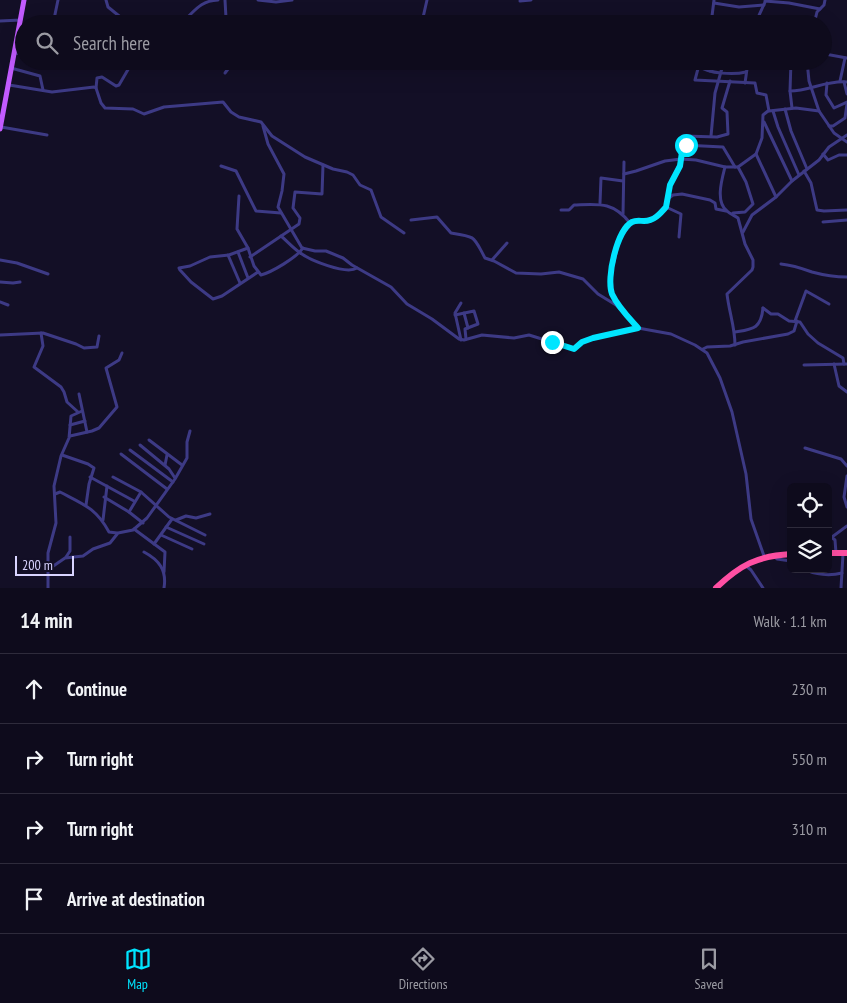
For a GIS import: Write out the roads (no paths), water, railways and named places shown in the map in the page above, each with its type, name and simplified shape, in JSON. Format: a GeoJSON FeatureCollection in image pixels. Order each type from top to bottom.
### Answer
{"type":"FeatureCollection","features":[{"type":"Feature","properties":{"kind":"highway"},"geometry":{"type":"LineString","coordinates":[[716,588],[730,574],[745,564],[764,556],[787,554]]}},
{"type":"Feature","properties":{"kind":"main road"},"geometry":{"type":"LineString","coordinates":[[21,15],[24,0]]}},
{"type":"Feature","properties":{"kind":"main road"},"geometry":{"type":"LineString","coordinates":[[0,128],[15,48]]}},
{"type":"Feature","properties":{"kind":"street"},"geometry":{"type":"LineString","coordinates":[[55,15],[58,0]]}},
{"type":"Feature","properties":{"kind":"street"},"geometry":{"type":"LineString","coordinates":[[106,0],[108,7],[118,15]]}},
{"type":"Feature","properties":{"kind":"street"},"geometry":{"type":"LineString","coordinates":[[189,15],[207,0],[218,0]]}},
{"type":"Feature","properties":{"kind":"street"},"geometry":{"type":"LineString","coordinates":[[225,0],[225,15]]}},
{"type":"Feature","properties":{"kind":"street"},"geometry":{"type":"LineString","coordinates":[[258,0],[276,2],[292,0]]}},
{"type":"Feature","properties":{"kind":"street"},"geometry":{"type":"LineString","coordinates":[[423,15],[426,0]]}},
{"type":"Feature","properties":{"kind":"street"},"geometry":{"type":"LineString","coordinates":[[520,1],[531,0]]}},
{"type":"Feature","properties":{"kind":"street"},"geometry":{"type":"LineString","coordinates":[[816,15],[824,5],[825,0]]}},
{"type":"Feature","properties":{"kind":"street"},"geometry":{"type":"LineString","coordinates":[[712,15],[714,2],[739,7],[765,2],[795,4],[820,9]]}},
{"type":"Feature","properties":{"kind":"street"},"geometry":{"type":"LineString","coordinates":[[760,15],[765,2]]}},
{"type":"Feature","properties":{"kind":"street"},"geometry":{"type":"LineString","coordinates":[[0,21],[15,20]]}},
{"type":"Feature","properties":{"kind":"street"},"geometry":{"type":"LineString","coordinates":[[832,54],[846,58],[844,81],[847,94]]}},
{"type":"Feature","properties":{"kind":"street"},"geometry":{"type":"LineString","coordinates":[[11,68],[15,69]]}},
{"type":"Feature","properties":{"kind":"street"},"geometry":{"type":"LineString","coordinates":[[18,70],[40,76],[44,90]]}},
{"type":"Feature","properties":{"kind":"street"},"geometry":{"type":"LineString","coordinates":[[128,70],[119,85],[116,86],[102,77],[98,78],[96,88],[104,108],[133,110],[147,114],[164,106],[221,101],[225,103],[231,112],[239,117],[257,120],[276,139],[305,157],[353,175],[360,185],[371,190],[381,216],[404,233]]}},
{"type":"Feature","properties":{"kind":"street"},"geometry":{"type":"LineString","coordinates":[[697,70],[694,80],[756,84],[757,93],[766,96],[800,175]]}},
{"type":"Feature","properties":{"kind":"street"},"geometry":{"type":"LineString","coordinates":[[706,70],[736,74],[746,72],[745,83]]}},
{"type":"Feature","properties":{"kind":"street"},"geometry":{"type":"LineString","coordinates":[[791,70],[792,108]]}},
{"type":"Feature","properties":{"kind":"street"},"geometry":{"type":"LineString","coordinates":[[808,70],[810,87],[819,111],[829,126],[847,142]]}},
{"type":"Feature","properties":{"kind":"street"},"geometry":{"type":"LineString","coordinates":[[711,136],[714,98],[721,72]]}},
{"type":"Feature","properties":{"kind":"street"},"geometry":{"type":"LineString","coordinates":[[790,91],[844,81]]}},
{"type":"Feature","properties":{"kind":"street"},"geometry":{"type":"LineString","coordinates":[[622,310],[612,293],[610,277],[620,237],[630,224],[636,221],[651,220],[666,207],[670,185],[681,159],[685,135],[724,136],[728,134],[727,112],[722,108],[730,82]]}},
{"type":"Feature","properties":{"kind":"street"},"geometry":{"type":"LineString","coordinates":[[827,83],[826,95],[834,108],[847,103],[845,118],[833,126],[829,126]]}},
{"type":"Feature","properties":{"kind":"street"},"geometry":{"type":"LineString","coordinates":[[8,84],[55,92],[90,87],[96,88]]}},
{"type":"Feature","properties":{"kind":"street"},"geometry":{"type":"LineString","coordinates":[[624,174],[665,161],[681,159],[696,160],[725,167],[736,167],[756,154],[762,138],[764,113],[792,108],[819,111]]}},
{"type":"Feature","properties":{"kind":"street"},"geometry":{"type":"LineString","coordinates":[[785,109],[791,131],[811,183],[817,210],[847,210]]}},
{"type":"Feature","properties":{"kind":"street"},"geometry":{"type":"LineString","coordinates":[[763,120],[792,181]]}},
{"type":"Feature","properties":{"kind":"street"},"geometry":{"type":"LineString","coordinates":[[264,126],[268,144],[284,174],[278,204],[290,229],[303,248],[327,251],[343,258],[391,287],[407,304],[461,340],[482,335],[514,338],[530,335],[574,349],[582,342],[593,338],[638,328],[670,334],[703,349],[714,365],[732,412],[745,466],[751,519],[764,556]]}},
{"type":"Feature","properties":{"kind":"street"},"geometry":{"type":"LineString","coordinates":[[0,128],[47,135]]}},
{"type":"Feature","properties":{"kind":"street"},"geometry":{"type":"LineString","coordinates":[[742,232],[751,216],[819,160],[829,147],[847,134]]}},
{"type":"Feature","properties":{"kind":"street"},"geometry":{"type":"LineString","coordinates":[[668,198],[675,195],[692,196],[712,201],[716,209],[728,212],[746,212],[753,204],[746,182],[724,147],[683,145]]}},
{"type":"Feature","properties":{"kind":"street"},"geometry":{"type":"LineString","coordinates":[[756,154],[776,197]]}},
{"type":"Feature","properties":{"kind":"street"},"geometry":{"type":"LineString","coordinates":[[823,154],[828,160],[847,154]]}},
{"type":"Feature","properties":{"kind":"street"},"geometry":{"type":"LineString","coordinates":[[623,215],[624,162]]}},
{"type":"Feature","properties":{"kind":"street"},"geometry":{"type":"LineString","coordinates":[[250,256],[301,222],[293,208],[295,191],[322,194],[323,165]]}},
{"type":"Feature","properties":{"kind":"street"},"geometry":{"type":"LineString","coordinates":[[221,166],[236,170],[256,211],[281,213]]}},
{"type":"Feature","properties":{"kind":"street"},"geometry":{"type":"LineString","coordinates":[[725,167],[722,178],[722,204],[728,212],[738,218],[745,244],[753,261],[752,269],[727,294],[735,332],[734,345]]}},
{"type":"Feature","properties":{"kind":"street"},"geometry":{"type":"LineString","coordinates":[[600,204],[601,178],[624,181]]}},
{"type":"Feature","properties":{"kind":"street"},"geometry":{"type":"LineString","coordinates":[[239,196],[237,229],[248,248],[258,272],[263,275],[299,253],[303,248]]}},
{"type":"Feature","properties":{"kind":"street"},"geometry":{"type":"LineString","coordinates":[[561,210],[569,210],[574,205],[600,204],[623,215],[630,224]]}},
{"type":"Feature","properties":{"kind":"street"},"geometry":{"type":"LineString","coordinates":[[666,207],[681,214],[679,237]]}},
{"type":"Feature","properties":{"kind":"street"},"geometry":{"type":"LineString","coordinates":[[411,220],[437,217],[451,234],[460,234],[474,238],[484,258],[492,260],[516,273],[542,274],[559,272],[583,279],[598,294],[622,310],[638,328]]}},
{"type":"Feature","properties":{"kind":"street"},"geometry":{"type":"LineString","coordinates":[[824,222],[847,220]]}},
{"type":"Feature","properties":{"kind":"street"},"geometry":{"type":"LineString","coordinates":[[281,236],[299,253],[324,264],[350,270],[358,268]]}},
{"type":"Feature","properties":{"kind":"street"},"geometry":{"type":"LineString","coordinates":[[492,260],[507,243]]}},
{"type":"Feature","properties":{"kind":"street"},"geometry":{"type":"LineString","coordinates":[[248,248],[228,256],[210,257],[190,266],[179,268],[191,282],[212,299],[222,296],[258,272]]}},
{"type":"Feature","properties":{"kind":"street"},"geometry":{"type":"LineString","coordinates":[[238,252],[248,278]]}},
{"type":"Feature","properties":{"kind":"street"},"geometry":{"type":"LineString","coordinates":[[228,256],[240,283]]}},
{"type":"Feature","properties":{"kind":"street"},"geometry":{"type":"LineString","coordinates":[[0,264],[1,260],[17,263],[48,274]]}},
{"type":"Feature","properties":{"kind":"street"},"geometry":{"type":"LineString","coordinates":[[781,264],[793,265],[830,276],[847,277]]}},
{"type":"Feature","properties":{"kind":"street"},"geometry":{"type":"LineString","coordinates":[[0,282],[20,282]]}},
{"type":"Feature","properties":{"kind":"street"},"geometry":{"type":"LineString","coordinates":[[703,349],[734,345],[741,342],[788,334],[794,331],[806,291],[829,304]]}},
{"type":"Feature","properties":{"kind":"street"},"geometry":{"type":"LineString","coordinates":[[0,302],[8,305]]}},
{"type":"Feature","properties":{"kind":"street"},"geometry":{"type":"LineString","coordinates":[[461,303],[455,310],[455,315],[461,340]]}},
{"type":"Feature","properties":{"kind":"street"},"geometry":{"type":"LineString","coordinates":[[735,332],[754,328],[762,319],[764,308],[771,314],[778,314],[781,318],[790,322],[796,321],[802,324],[818,343],[843,358],[845,364],[804,365]]}},
{"type":"Feature","properties":{"kind":"street"},"geometry":{"type":"LineString","coordinates":[[455,315],[473,310],[475,314],[478,324],[465,330],[466,339]]}},
{"type":"Feature","properties":{"kind":"street"},"geometry":{"type":"LineString","coordinates":[[464,312],[468,328]]}},
{"type":"Feature","properties":{"kind":"street"},"geometry":{"type":"LineString","coordinates":[[0,335],[40,333],[52,335],[85,348],[97,347],[99,336]]}},
{"type":"Feature","properties":{"kind":"street"},"geometry":{"type":"LineString","coordinates":[[40,333],[44,343],[34,367],[61,387],[67,402],[80,411]]}},
{"type":"Feature","properties":{"kind":"street"},"geometry":{"type":"LineString","coordinates":[[70,436],[99,428],[118,406],[106,368],[119,360],[122,353]]}},
{"type":"Feature","properties":{"kind":"street"},"geometry":{"type":"LineString","coordinates":[[834,364],[838,385],[847,392]]}},
{"type":"Feature","properties":{"kind":"street"},"geometry":{"type":"LineString","coordinates":[[79,394],[80,411],[85,421],[87,432]]}},
{"type":"Feature","properties":{"kind":"street"},"geometry":{"type":"LineString","coordinates":[[48,588],[48,549],[56,523],[55,484],[62,455],[70,436],[71,416],[80,411]]}},
{"type":"Feature","properties":{"kind":"street"},"geometry":{"type":"LineString","coordinates":[[70,425],[85,421]]}},
{"type":"Feature","properties":{"kind":"street"},"geometry":{"type":"LineString","coordinates":[[55,494],[60,492],[86,505],[103,520],[109,532],[118,533],[134,529],[143,522],[174,480],[187,456],[187,442],[190,431]]}},
{"type":"Feature","properties":{"kind":"street"},"geometry":{"type":"LineString","coordinates":[[149,440],[182,465]]}},
{"type":"Feature","properties":{"kind":"street"},"geometry":{"type":"LineString","coordinates":[[140,445],[172,471],[174,480]]}},
{"type":"Feature","properties":{"kind":"street"},"geometry":{"type":"LineString","coordinates":[[805,448],[842,459],[847,466]]}},
{"type":"Feature","properties":{"kind":"street"},"geometry":{"type":"LineString","coordinates":[[130,450],[174,480]]}},
{"type":"Feature","properties":{"kind":"street"},"geometry":{"type":"LineString","coordinates":[[121,454],[167,489]]}},
{"type":"Feature","properties":{"kind":"street"},"geometry":{"type":"LineString","coordinates":[[165,465],[167,454]]}},
{"type":"Feature","properties":{"kind":"street"},"geometry":{"type":"LineString","coordinates":[[62,455],[92,466],[94,470],[90,477],[86,505]]}},
{"type":"Feature","properties":{"kind":"street"},"geometry":{"type":"LineString","coordinates":[[90,477],[134,501]]}},
{"type":"Feature","properties":{"kind":"street"},"geometry":{"type":"LineString","coordinates":[[113,477],[140,492],[174,520],[205,535]]}},
{"type":"Feature","properties":{"kind":"street"},"geometry":{"type":"LineString","coordinates":[[847,478],[844,497],[847,507]]}},
{"type":"Feature","properties":{"kind":"street"},"geometry":{"type":"LineString","coordinates":[[103,520],[104,497],[107,486]]}},
{"type":"Feature","properties":{"kind":"street"},"geometry":{"type":"LineString","coordinates":[[128,512],[140,492]]}},
{"type":"Feature","properties":{"kind":"street"},"geometry":{"type":"LineString","coordinates":[[104,497],[143,522]]}},
{"type":"Feature","properties":{"kind":"street"},"geometry":{"type":"LineString","coordinates":[[154,544],[166,527],[174,520],[180,520],[186,516],[196,518],[210,514]]}},
{"type":"Feature","properties":{"kind":"street"},"geometry":{"type":"LineString","coordinates":[[841,588],[842,553],[832,537],[847,526]]}},
{"type":"Feature","properties":{"kind":"street"},"geometry":{"type":"LineString","coordinates":[[166,527],[204,544]]}},
{"type":"Feature","properties":{"kind":"street"},"geometry":{"type":"LineString","coordinates":[[134,529],[165,552],[164,572]]}},
{"type":"Feature","properties":{"kind":"street"},"geometry":{"type":"LineString","coordinates":[[66,557],[83,556],[93,549],[113,541],[118,533]]}},
{"type":"Feature","properties":{"kind":"street"},"geometry":{"type":"LineString","coordinates":[[161,535],[192,549]]}},
{"type":"Feature","properties":{"kind":"street"},"geometry":{"type":"LineString","coordinates":[[49,569],[66,557],[70,551],[70,537]]}},
{"type":"Feature","properties":{"kind":"street"},"geometry":{"type":"LineString","coordinates":[[144,552],[158,560],[166,581],[164,588]]}},
{"type":"Feature","properties":{"kind":"street"},"geometry":{"type":"LineString","coordinates":[[773,555],[776,559],[787,560]]}},
{"type":"Feature","properties":{"kind":"street"},"geometry":{"type":"LineString","coordinates":[[745,564],[763,588]]}},
{"type":"Feature","properties":{"kind":"street"},"geometry":{"type":"LineString","coordinates":[[815,573],[828,575],[842,573]]}}]}
